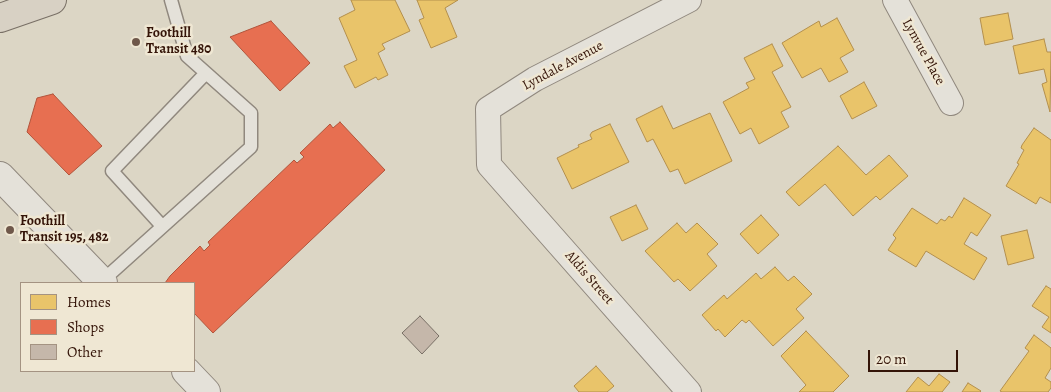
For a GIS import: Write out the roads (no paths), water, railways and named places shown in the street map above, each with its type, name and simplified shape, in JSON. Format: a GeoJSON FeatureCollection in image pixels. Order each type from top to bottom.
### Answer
{"type":"FeatureCollection","features":[{"type":"Feature","properties":{"kind":"main road"},"geometry":{"type":"LineString","coordinates":[[0,18],[52,0]]}},
{"type":"Feature","properties":{"kind":"street","name":"Lyndale Avenue"},"geometry":{"type":"LineString","coordinates":[[489,165],[488,109],[535,80],[689,0]]}},
{"type":"Feature","properties":{"kind":"street","name":"Lynvue Place"},"geometry":{"type":"LineString","coordinates":[[895,0],[952,103]]}},
{"type":"Feature","properties":{"kind":"street","name":"Aldis Street"},"geometry":{"type":"LineString","coordinates":[[489,165],[689,392]]}},
{"type":"Feature","properties":{"kind":"street"},"geometry":{"type":"LineString","coordinates":[[0,176],[102,282]]}},
{"type":"Feature","properties":{"kind":"street"},"geometry":{"type":"LineString","coordinates":[[187,372],[206,392]]}},
{"type":"Feature","properties":{"kind":"lane"},"geometry":{"type":"LineString","coordinates":[[102,282],[251,146],[251,113],[188,56],[171,0]]}},
{"type":"Feature","properties":{"kind":"lane"},"geometry":{"type":"LineString","coordinates":[[162,226],[112,171],[206,73]]}},
{"type":"Feature","properties":{"kind":"place","name":"Foothill Transit 480"},"geometry":{"type":"Point","coordinates":[136,42]}},
{"type":"Feature","properties":{"kind":"place","name":"Foothill Transit 195, 482"},"geometry":{"type":"Point","coordinates":[10,230]}}]}
